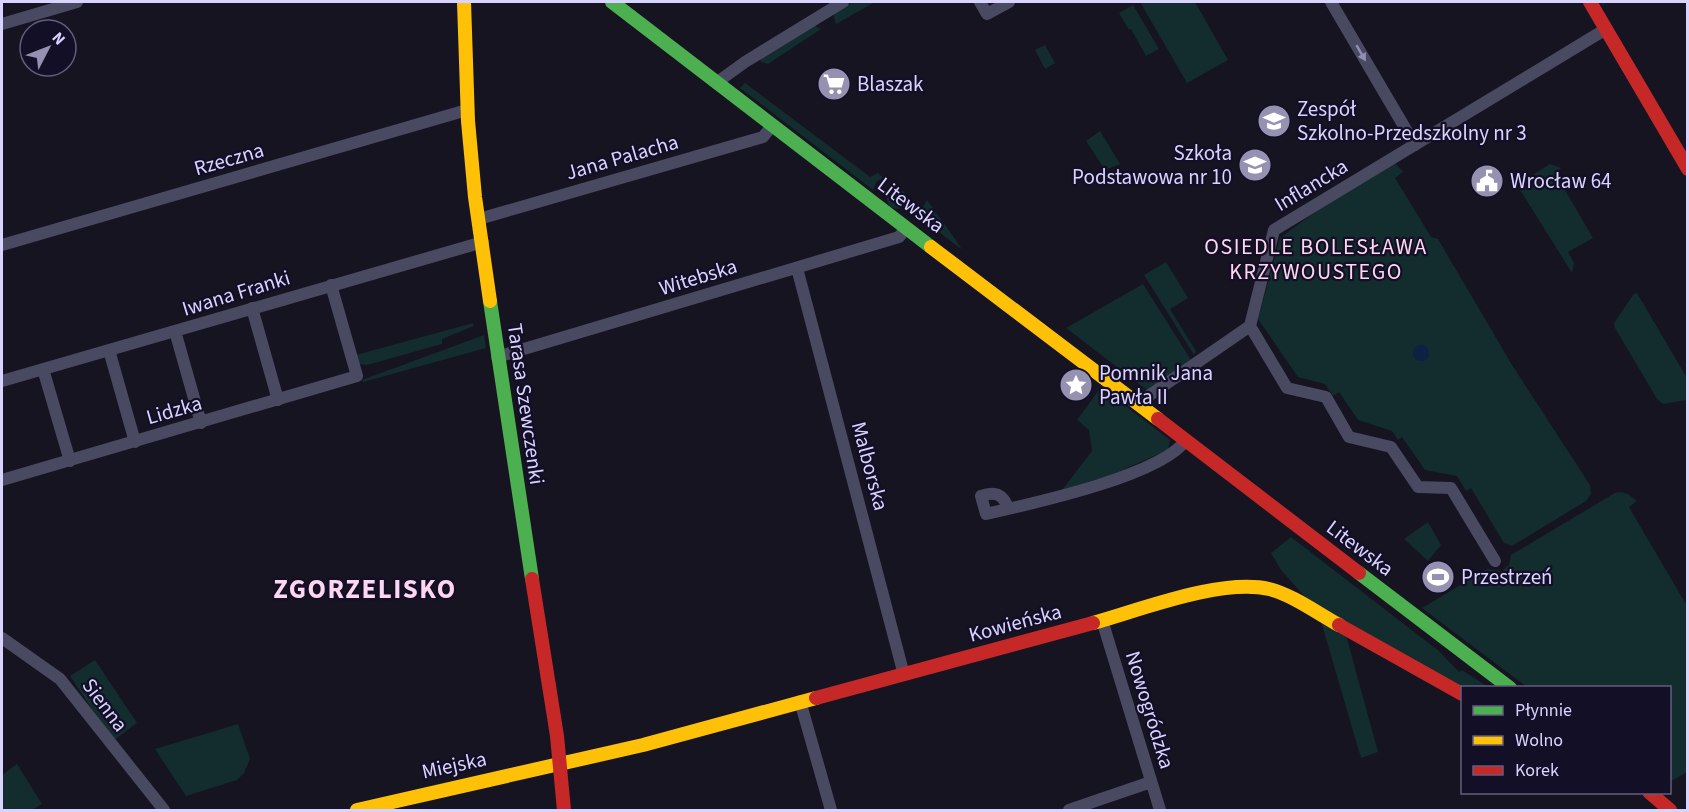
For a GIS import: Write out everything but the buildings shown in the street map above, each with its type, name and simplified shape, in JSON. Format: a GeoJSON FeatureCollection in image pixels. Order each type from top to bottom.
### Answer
{"type":"FeatureCollection","features":[{"type":"Feature","properties":{"kind":"street"},"geometry":{"type":"LineString","coordinates":[[2,24],[77,2]]}},
{"type":"Feature","properties":{"kind":"street","name":"Tarasa Szewczenki"},"geometry":{"type":"LineString","coordinates":[[464,2],[467,110],[479,219],[497,357],[560,763],[564,810]]}},
{"type":"Feature","properties":{"kind":"street","name":"Litewska"},"geometry":{"type":"LineString","coordinates":[[612,2],[1509,686]]}},
{"type":"Feature","properties":{"kind":"street"},"geometry":{"type":"LineString","coordinates":[[716,83],[744,62],[843,2]]}},
{"type":"Feature","properties":{"kind":"street"},"geometry":{"type":"LineString","coordinates":[[980,2],[987,14],[1009,2]]}},
{"type":"Feature","properties":{"kind":"street"},"geometry":{"type":"LineString","coordinates":[[1331,2],[1415,145]]}},
{"type":"Feature","properties":{"kind":"street"},"geometry":{"type":"LineString","coordinates":[[1590,2],[1688,169]]}},
{"type":"Feature","properties":{"kind":"street","name":"Inflancka"},"geometry":{"type":"LineString","coordinates":[[1250,326],[1274,230],[1606,29]]}},
{"type":"Feature","properties":{"kind":"street","name":"Rzeczna"},"geometry":{"type":"LineString","coordinates":[[2,245],[467,110]]}},
{"type":"Feature","properties":{"kind":"street","name":"Jana Palacha"},"geometry":{"type":"LineString","coordinates":[[479,219],[763,137],[772,126]]}},
{"type":"Feature","properties":{"kind":"street","name":"Witebska"},"geometry":{"type":"LineString","coordinates":[[497,357],[900,237],[906,228]]}},
{"type":"Feature","properties":{"kind":"street","name":"Iwana Franki"},"geometry":{"type":"LineString","coordinates":[[2,381],[483,242]]}},
{"type":"Feature","properties":{"kind":"street","name":"Malborska"},"geometry":{"type":"LineString","coordinates":[[798,268],[903,675]]}},
{"type":"Feature","properties":{"kind":"street","name":"Lidzka"},"geometry":{"type":"LineString","coordinates":[[2,477],[70,461],[357,376],[331,285]]}},
{"type":"Feature","properties":{"kind":"street"},"geometry":{"type":"LineString","coordinates":[[252,308],[278,400]]}},
{"type":"Feature","properties":{"kind":"street"},"geometry":{"type":"LineString","coordinates":[[1139,405],[1144,399],[1250,326],[1287,388],[1326,397],[1349,437],[1391,447],[1418,487],[1451,488],[1495,561]]}},
{"type":"Feature","properties":{"kind":"street"},"geometry":{"type":"LineString","coordinates":[[175,331],[201,423]]}},
{"type":"Feature","properties":{"kind":"street"},"geometry":{"type":"LineString","coordinates":[[109,350],[135,442]]}},
{"type":"Feature","properties":{"kind":"street"},"geometry":{"type":"LineString","coordinates":[[43,369],[70,461]]}},
{"type":"Feature","properties":{"kind":"street"},"geometry":{"type":"LineString","coordinates":[[1008,509],[1111,481],[1177,452],[1186,440]]}},
{"type":"Feature","properties":{"kind":"street","name":"Kowieńska"},"geometry":{"type":"LineString","coordinates":[[560,763],[643,745],[1212,591],[1259,586],[1281,593],[1461,693]]}},
{"type":"Feature","properties":{"kind":"street","name":"Nowogródzka"},"geometry":{"type":"LineString","coordinates":[[1102,620],[1160,810]]}},
{"type":"Feature","properties":{"kind":"street","name":"Sienna"},"geometry":{"type":"LineString","coordinates":[[2,638],[60,679],[164,810]]}},
{"type":"Feature","properties":{"kind":"street"},"geometry":{"type":"LineString","coordinates":[[800,701],[831,810]]}},
{"type":"Feature","properties":{"kind":"street","name":"Miejska"},"geometry":{"type":"LineString","coordinates":[[357,810],[560,763]]}},
{"type":"Feature","properties":{"kind":"street"},"geometry":{"type":"LineString","coordinates":[[1069,810],[1151,782]]}},
{"type":"Feature","properties":{"kind":"street"},"geometry":{"type":"LineString","coordinates":[[1651,794],[1670,810]]}},
{"type":"Feature","properties":{"kind":"green space"},"geometry":{"type":"Polygon","coordinates":[[[853,2],[875,2],[836,24],[833,14],[853,2]]]}},
{"type":"Feature","properties":{"kind":"green space"},"geometry":{"type":"Polygon","coordinates":[[[1140,2],[1195,2],[1228,60],[1187,83],[1140,2]]]}},
{"type":"Feature","properties":{"kind":"green space"},"geometry":{"type":"Polygon","coordinates":[[[1133,5],[1159,49],[1146,56],[1119,13],[1133,5]]]}},
{"type":"Feature","properties":{"kind":"green space"},"geometry":{"type":"Polygon","coordinates":[[[813,25],[821,29],[768,64],[761,62],[760,58],[813,25]]]}},
{"type":"Feature","properties":{"kind":"green space"},"geometry":{"type":"Polygon","coordinates":[[[1045,45],[1055,63],[1045,69],[1035,50],[1045,45]]]}},
{"type":"Feature","properties":{"kind":"green space"},"geometry":{"type":"Polygon","coordinates":[[[745,83],[870,177],[878,173],[883,178],[876,182],[873,190],[740,88],[745,83]]]}},
{"type":"Feature","properties":{"kind":"green space"},"geometry":{"type":"Polygon","coordinates":[[[1100,131],[1120,164],[1105,170],[1086,141],[1100,131]]]}},
{"type":"Feature","properties":{"kind":"green space"},"geometry":{"type":"Polygon","coordinates":[[[1395,163],[1403,172],[1395,178],[1431,237],[1438,239],[1512,365],[1590,485],[1591,494],[1586,501],[1512,546],[1504,543],[1471,488],[1466,491],[1457,476],[1425,470],[1402,437],[1398,440],[1392,431],[1358,420],[1339,392],[1333,396],[1325,384],[1298,377],[1258,319],[1280,238],[1323,206],[1395,163]]]}},
{"type":"Feature","properties":{"kind":"green space"},"geometry":{"type":"Polygon","coordinates":[[[1550,164],[1561,168],[1555,173],[1593,238],[1568,252],[1574,263],[1572,273],[1517,185],[1550,164]]]}},
{"type":"Feature","properties":{"kind":"green space"},"geometry":{"type":"Polygon","coordinates":[[[897,189],[904,192],[907,199],[904,206],[897,209],[890,206],[887,199],[890,192],[897,189]]]}},
{"type":"Feature","properties":{"kind":"green space"},"geometry":{"type":"Polygon","coordinates":[[[927,200],[960,246],[961,249],[918,216],[927,200]]]}},
{"type":"Feature","properties":{"kind":"green space"},"geometry":{"type":"Polygon","coordinates":[[[1166,262],[1188,298],[1170,309],[1196,351],[1194,355],[1144,275],[1166,262]]]}},
{"type":"Feature","properties":{"kind":"green space"},"geometry":{"type":"Polygon","coordinates":[[[1143,284],[1191,360],[1147,390],[1066,328],[1143,284]]]}},
{"type":"Feature","properties":{"kind":"green space"},"geometry":{"type":"Polygon","coordinates":[[[1637,293],[1687,378],[1687,400],[1663,404],[1657,399],[1615,328],[1614,323],[1633,295],[1637,293]]]}},
{"type":"Feature","properties":{"kind":"green space"},"geometry":{"type":"Polygon","coordinates":[[[473,323],[474,326],[442,339],[442,344],[367,365],[358,364],[356,355],[473,323]]]}},
{"type":"Feature","properties":{"kind":"green space"},"geometry":{"type":"Polygon","coordinates":[[[484,335],[486,348],[363,382],[362,380],[484,335]]]}},
{"type":"Feature","properties":{"kind":"green space"},"geometry":{"type":"Polygon","coordinates":[[[1101,387],[1170,440],[1168,450],[1111,475],[1062,490],[1092,451],[1089,430],[1077,420],[1101,387]]]}},
{"type":"Feature","properties":{"kind":"green space"},"geometry":{"type":"Polygon","coordinates":[[[1615,493],[1628,494],[1637,501],[1629,507],[1687,606],[1687,772],[1671,781],[1671,686],[1526,686],[1422,608],[1487,569],[1502,571],[1509,565],[1511,555],[1615,493]]]}},
{"type":"Feature","properties":{"kind":"green space"},"geometry":{"type":"Polygon","coordinates":[[[1428,522],[1441,545],[1428,561],[1404,539],[1428,522]]]}},
{"type":"Feature","properties":{"kind":"green space"},"geometry":{"type":"Polygon","coordinates":[[[1291,537],[1439,651],[1459,672],[1462,670],[1486,686],[1461,687],[1307,599],[1281,570],[1271,553],[1291,537]]]}},
{"type":"Feature","properties":{"kind":"green space"},"geometry":{"type":"Polygon","coordinates":[[[1320,618],[1346,635],[1378,752],[1361,758],[1320,618]]]}},
{"type":"Feature","properties":{"kind":"green space"},"geometry":{"type":"Polygon","coordinates":[[[95,660],[137,723],[113,741],[70,676],[95,660]]]}},
{"type":"Feature","properties":{"kind":"green space"},"geometry":{"type":"Polygon","coordinates":[[[238,724],[250,759],[244,773],[237,780],[186,796],[155,749],[238,724]]]}},
{"type":"Feature","properties":{"kind":"green space"},"geometry":{"type":"Polygon","coordinates":[[[17,764],[42,804],[32,810],[2,810],[2,775],[17,764]]]}},
{"type":"Feature","properties":{"kind":"water"},"geometry":{"type":"Polygon","coordinates":[[[1421,345],[1429,353],[1421,361],[1413,353],[1421,345]]]}},
{"type":"Feature","properties":{"kind":"traffic: fast"},"geometry":{"type":"LineString","coordinates":[[612,2],[931,247]]}},
{"type":"Feature","properties":{"kind":"traffic: fast"},"geometry":{"type":"LineString","coordinates":[[490,301],[532,579]]}},
{"type":"Feature","properties":{"kind":"traffic: fast"},"geometry":{"type":"LineString","coordinates":[[1359,573],[1507,686]]}},
{"type":"Feature","properties":{"kind":"traffic: slow"},"geometry":{"type":"LineString","coordinates":[[464,2],[468,121],[475,197],[490,301]]}},
{"type":"Feature","properties":{"kind":"traffic: slow"},"geometry":{"type":"LineString","coordinates":[[931,247],[1158,419]]}},
{"type":"Feature","properties":{"kind":"traffic: slow"},"geometry":{"type":"LineString","coordinates":[[1093,623],[1205,591],[1250,587],[1269,589],[1287,595],[1339,625]]}},
{"type":"Feature","properties":{"kind":"traffic: slow"},"geometry":{"type":"LineString","coordinates":[[357,810],[643,745],[816,698]]}},
{"type":"Feature","properties":{"kind":"traffic: jam"},"geometry":{"type":"LineString","coordinates":[[1590,2],[1688,169]]}},
{"type":"Feature","properties":{"kind":"traffic: jam"},"geometry":{"type":"LineString","coordinates":[[1158,419],[1359,573]]}},
{"type":"Feature","properties":{"kind":"traffic: jam"},"geometry":{"type":"LineString","coordinates":[[532,579],[557,736],[564,810]]}},
{"type":"Feature","properties":{"kind":"traffic: jam"},"geometry":{"type":"LineString","coordinates":[[816,698],[1093,623]]}},
{"type":"Feature","properties":{"kind":"traffic: jam"},"geometry":{"type":"LineString","coordinates":[[1339,625],[1461,693]]}},
{"type":"Feature","properties":{"kind":"traffic: jam"},"geometry":{"type":"LineString","coordinates":[[1651,794],[1670,810]]}},
{"type":"Feature","properties":{"kind":"place","name":"Blaszak"},"geometry":{"type":"Point","coordinates":[834,84]}},
{"type":"Feature","properties":{"kind":"place","name":"Zespół Szkolno-Przedszkolny nr 3"},"geometry":{"type":"Point","coordinates":[1274,121]}},
{"type":"Feature","properties":{"kind":"place","name":"Szkoła Podstawowa nr 10"},"geometry":{"type":"Point","coordinates":[1255,165]}},
{"type":"Feature","properties":{"kind":"place","name":"Wrocław 64"},"geometry":{"type":"Point","coordinates":[1487,181]}},
{"type":"Feature","properties":{"kind":"place","name":"Pomnik Jana Pawła II"},"geometry":{"type":"Point","coordinates":[1076,385]}},
{"type":"Feature","properties":{"kind":"place","name":"Przestrzeń"},"geometry":{"type":"Point","coordinates":[1438,577]}},
{"type":"Feature","properties":{"kind":"district","name":"OSIEDLE BOLESŁAWA KRZYWOUSTEGO"},"geometry":{"type":"Point","coordinates":[1316,260]}},
{"type":"Feature","properties":{"kind":"district","name":"ZGORZELISKO"},"geometry":{"type":"Point","coordinates":[365,589]}}]}
